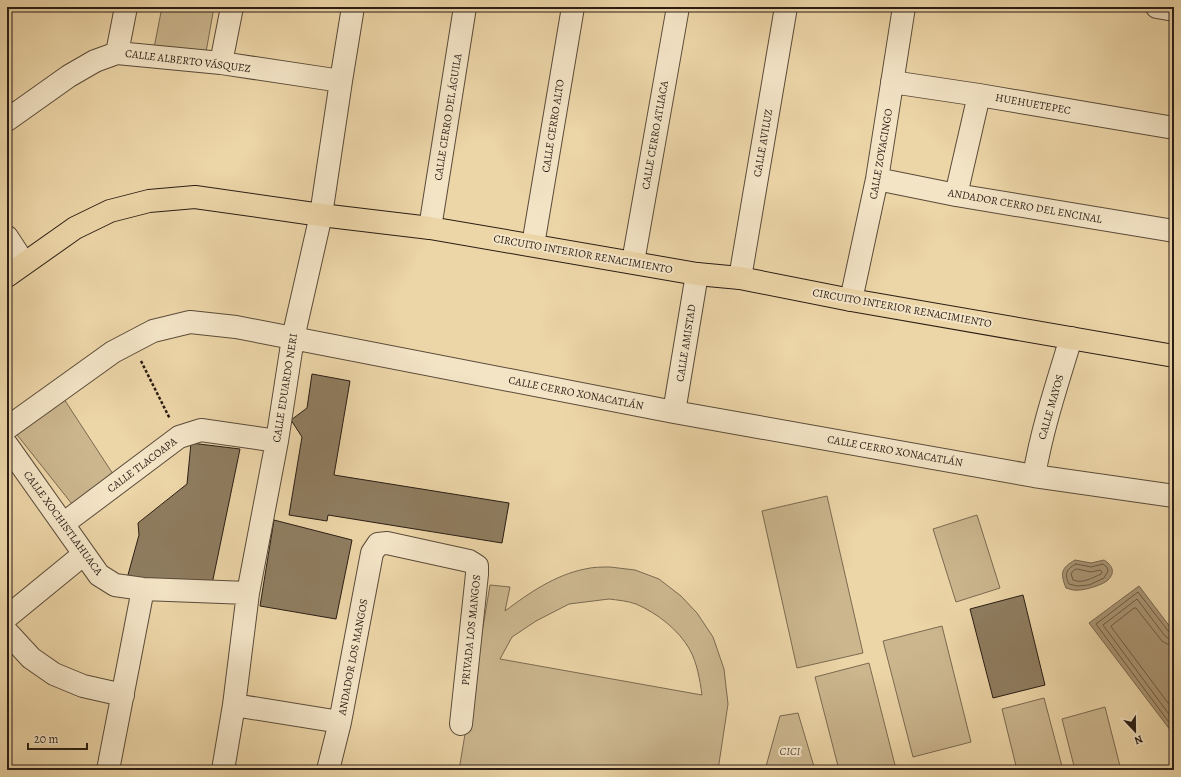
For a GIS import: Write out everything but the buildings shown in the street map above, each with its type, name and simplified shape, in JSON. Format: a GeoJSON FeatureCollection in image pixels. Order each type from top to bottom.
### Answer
{"type":"FeatureCollection","features":[{"type":"Feature","properties":{"kind":"main road","name":"CIRCUITO INTERIOR RENACIMIENTO"},"geometry":{"type":"LineString","coordinates":[[16,269],[76,228],[110,211],[149,201],[195,197],[321,215],[430,228],[697,274],[740,278],[852,300],[1174,356]]}},
{"type":"Feature","properties":{"kind":"street"},"geometry":{"type":"LineString","coordinates":[[117,53],[126,7]]}},
{"type":"Feature","properties":{"kind":"street"},"geometry":{"type":"LineString","coordinates":[[221,63],[232,7]]}},
{"type":"Feature","properties":{"kind":"street","name":"CALLE EDUARDO NERI"},"geometry":{"type":"LineString","coordinates":[[223,770],[234,705],[248,593],[277,441],[293,338],[321,215],[341,81],[354,7]]}},
{"type":"Feature","properties":{"kind":"street","name":"CALLE CERRO DEL ÁGUILA"},"geometry":{"type":"LineString","coordinates":[[430,228],[465,7]]}},
{"type":"Feature","properties":{"kind":"street","name":"CALLE CERRO ALTO"},"geometry":{"type":"LineString","coordinates":[[533,245],[573,7]]}},
{"type":"Feature","properties":{"kind":"street","name":"CALLE CERRO ATLIACA"},"geometry":{"type":"LineString","coordinates":[[633,262],[678,7]]}},
{"type":"Feature","properties":{"kind":"street","name":"CALLE AVILUZ"},"geometry":{"type":"LineString","coordinates":[[740,278],[786,7]]}},
{"type":"Feature","properties":{"kind":"street","name":"CALLE ZOYACINGO"},"geometry":{"type":"LineString","coordinates":[[852,300],[877,179],[904,7]]}},
{"type":"Feature","properties":{"kind":"street","name":"CALLE ALBERTO VÁSQUEZ"},"geometry":{"type":"LineString","coordinates":[[7,120],[69,76],[95,61],[117,53],[221,63],[341,81]]}},
{"type":"Feature","properties":{"kind":"street","name":"HUEHUETEPEC"},"geometry":{"type":"LineString","coordinates":[[892,82],[1174,128]]}},
{"type":"Feature","properties":{"kind":"street"},"geometry":{"type":"LineString","coordinates":[[956,195],[979,95]]}},
{"type":"Feature","properties":{"kind":"street","name":"ANDADOR CERRO DEL ENCINAL"},"geometry":{"type":"LineString","coordinates":[[877,179],[956,195],[1174,231]]}},
{"type":"Feature","properties":{"kind":"street"},"geometry":{"type":"LineString","coordinates":[[7,237],[16,269]]}},
{"type":"Feature","properties":{"kind":"street","name":"CALLE AMISTAD"},"geometry":{"type":"LineString","coordinates":[[674,412],[697,274]]}},
{"type":"Feature","properties":{"kind":"street","name":"CALLE CERRO XONACATLÁN"},"geometry":{"type":"LineString","coordinates":[[7,428],[113,352],[153,331],[190,322],[236,327],[674,412],[1034,476],[1174,496]]}},
{"type":"Feature","properties":{"kind":"street","name":"CALLE MAYOS"},"geometry":{"type":"LineString","coordinates":[[1034,476],[1041,442],[1071,338]]}},
{"type":"Feature","properties":{"kind":"street","name":"CALLE TLACOAPA"},"geometry":{"type":"LineString","coordinates":[[63,524],[179,437],[201,430],[277,441]]}},
{"type":"Feature","properties":{"kind":"street","name":"CALLE XOCHISTLAHUACA"},"geometry":{"type":"LineString","coordinates":[[7,444],[99,575],[114,586],[143,590],[248,593]]}},
{"type":"Feature","properties":{"kind":"street","name":"ANDADOR LOS MANGOS"},"geometry":{"type":"LineString","coordinates":[[328,770],[340,722],[372,553],[378,544]]}},
{"type":"Feature","properties":{"kind":"street","name":"PRIVADA LOS MANGOS"},"geometry":{"type":"LineString","coordinates":[[378,544],[387,544],[468,561],[476,566],[477,574],[461,724]]}},
{"type":"Feature","properties":{"kind":"street"},"geometry":{"type":"LineString","coordinates":[[7,616],[84,554]]}},
{"type":"Feature","properties":{"kind":"street"},"geometry":{"type":"LineString","coordinates":[[108,770],[143,590]]}},
{"type":"Feature","properties":{"kind":"street"},"geometry":{"type":"LineString","coordinates":[[7,632],[31,658],[54,674],[83,686],[123,695]]}},
{"type":"Feature","properties":{"kind":"street"},"geometry":{"type":"LineString","coordinates":[[234,705],[340,722]]}},
{"type":"Feature","properties":{"kind":"path"},"geometry":{"type":"LineString","coordinates":[[131,342],[179,437]]}},
{"type":"Feature","properties":{"kind":"green space"},"geometry":{"type":"Polygon","coordinates":[[[162,7],[214,7],[205,58],[154,48],[162,7]]]}},
{"type":"Feature","properties":{"kind":"green space"},"geometry":{"type":"Polygon","coordinates":[[[62,396],[113,474],[72,504],[14,431],[62,396]]]}},
{"type":"Feature","properties":{"kind":"green space"},"geometry":{"type":"Polygon","coordinates":[[[827,496],[863,653],[797,668],[762,511],[827,496]]]}},
{"type":"Feature","properties":{"kind":"green space"},"geometry":{"type":"Polygon","coordinates":[[[977,515],[1000,588],[956,602],[933,529],[977,515]]]}},
{"type":"Feature","properties":{"kind":"green space"},"geometry":{"type":"Polygon","coordinates":[[[610,567],[635,570],[659,579],[681,596],[697,613],[713,637],[724,669],[728,704],[718,770],[459,770],[490,585],[510,587],[505,611],[533,591],[553,580],[588,568],[610,567]],[[609,599],[569,604],[536,621],[512,637],[500,659],[702,695],[695,660],[690,650],[674,629],[652,612],[644,608],[626,601],[609,599]]]}},
{"type":"Feature","properties":{"kind":"green space"},"geometry":{"type":"Polygon","coordinates":[[[942,626],[971,742],[913,757],[883,641],[942,626]]]}},
{"type":"Feature","properties":{"kind":"green space"},"geometry":{"type":"Polygon","coordinates":[[[869,663],[896,769],[839,770],[815,677],[869,663]]]}},
{"type":"Feature","properties":{"kind":"green space"},"geometry":{"type":"Polygon","coordinates":[[[1044,698],[1063,770],[1017,770],[1002,709],[1044,698]]]}},
{"type":"Feature","properties":{"kind":"green space"},"geometry":{"type":"Polygon","coordinates":[[[1105,707],[1121,770],[1075,770],[1062,719],[1105,707]]]}},
{"type":"Feature","properties":{"kind":"green space","name":"CICI"},"geometry":{"type":"Polygon","coordinates":[[[798,713],[815,770],[765,770],[780,716],[798,713]]]}},
{"type":"Feature","properties":{"kind":"water"},"geometry":{"type":"Polygon","coordinates":[[[1075,560],[1091,563],[1104,560],[1111,566],[1112,574],[1106,582],[1094,587],[1077,590],[1066,588],[1063,578],[1063,571],[1064,568],[1075,560]]]}},
{"type":"Feature","properties":{"kind":"water"},"geometry":{"type":"Polygon","coordinates":[[[1139,586],[1174,632],[1174,735],[1089,623],[1139,586]]]}}]}
